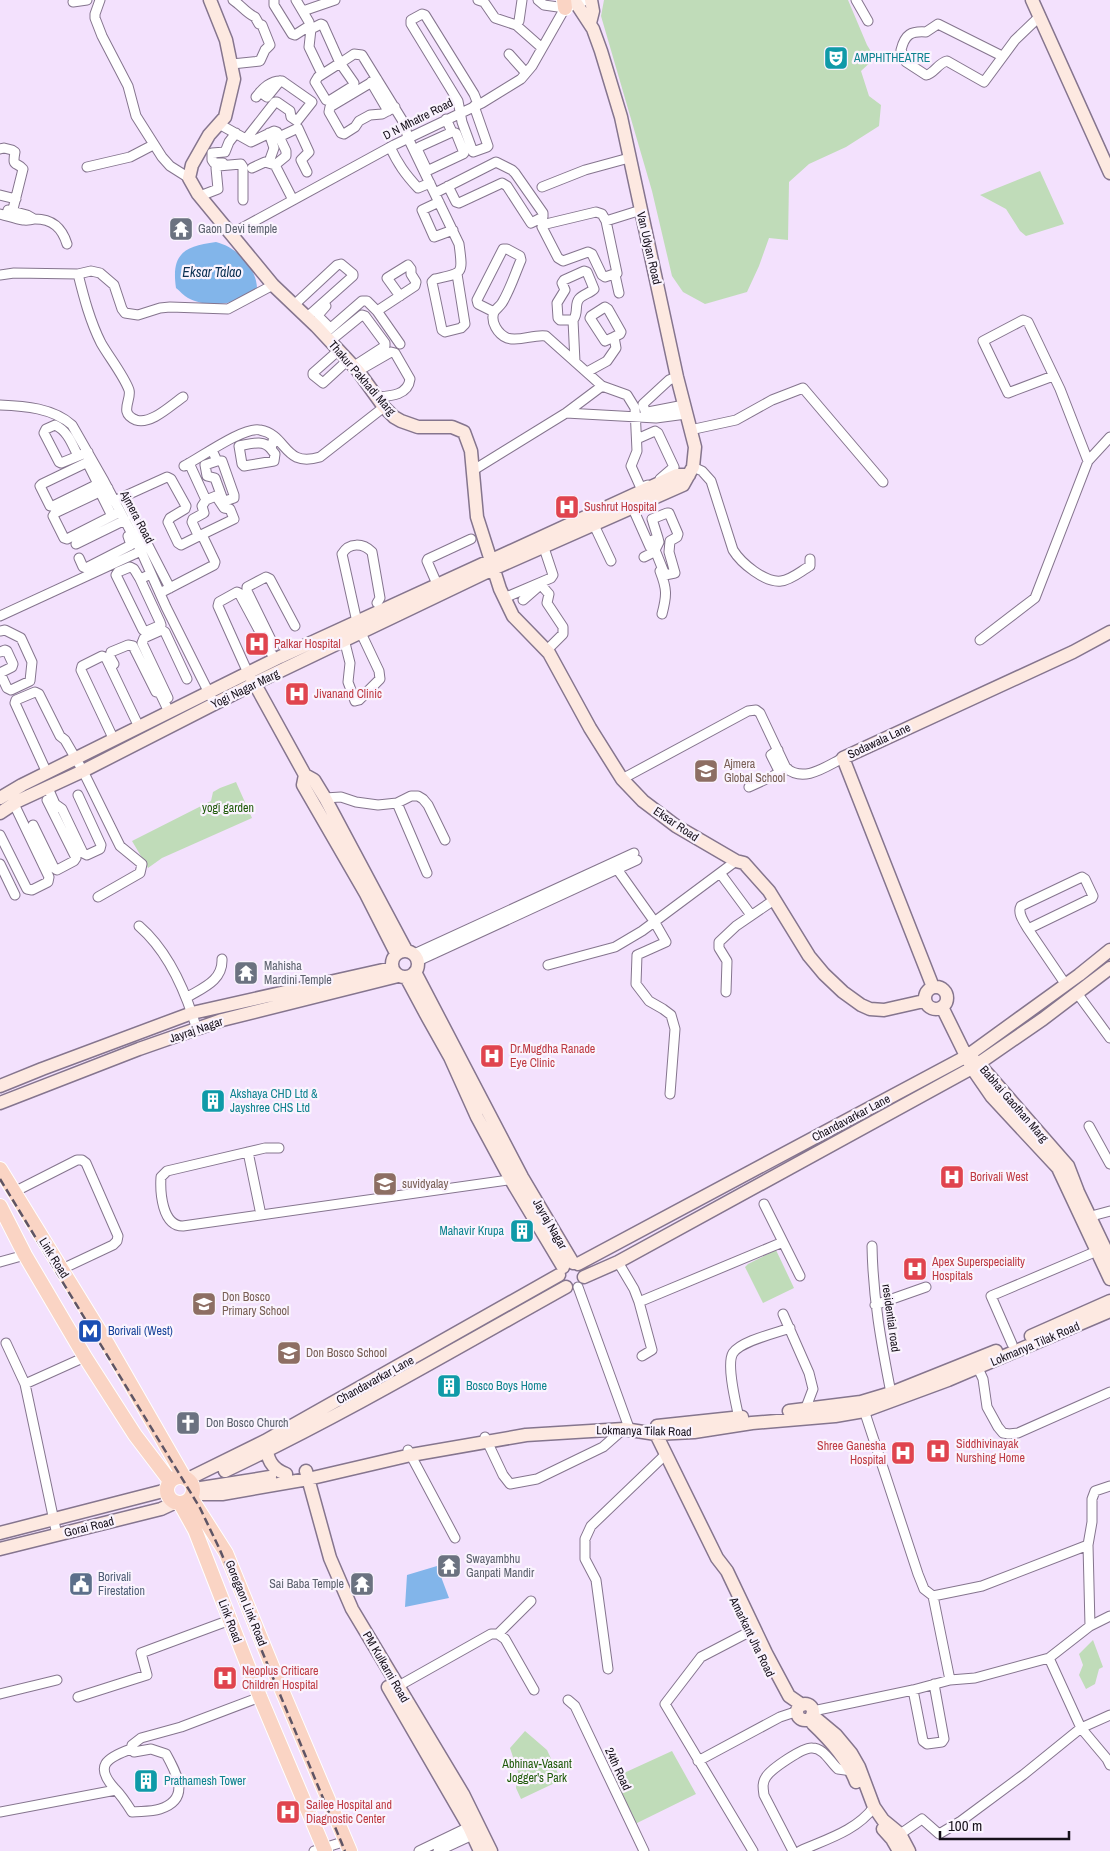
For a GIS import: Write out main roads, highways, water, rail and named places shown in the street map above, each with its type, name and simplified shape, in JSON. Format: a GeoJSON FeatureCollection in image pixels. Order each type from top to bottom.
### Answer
{"type":"FeatureCollection","features":[{"type":"Feature","properties":{"kind":"main road","name":"Link Road"},"geometry":{"type":"LineString","coordinates":[[0,1169],[62,1269],[187,1491],[195,1530],[321,1850]]}},
{"type":"Feature","properties":{"kind":"main road","name":"Link Road"},"geometry":{"type":"LineString","coordinates":[[0,1206],[25,1255],[85,1357],[168,1486],[169,1498],[187,1491]]}},
{"type":"Feature","properties":{"kind":"main road"},"geometry":{"type":"LineString","coordinates":[[168,1486],[176,1477],[187,1491]]}},
{"type":"Feature","properties":{"kind":"main road","name":"Goregaon Link Road"},"geometry":{"type":"LineString","coordinates":[[187,1491],[226,1553],[348,1846]]}},
{"type":"Feature","properties":{"kind":"water","name":"Eksar Talao"},"geometry":{"type":"Polygon","coordinates":[[[216,242],[231,248],[249,265],[256,280],[257,288],[251,294],[234,302],[215,304],[188,298],[176,288],[176,267],[182,254],[196,246],[216,242]]]}},
{"type":"Feature","properties":{"kind":"water"},"geometry":{"type":"Polygon","coordinates":[[[437,1566],[449,1598],[405,1607],[407,1575],[437,1566]]]}},
{"type":"Feature","properties":{"kind":"railway"},"geometry":{"type":"LineString","coordinates":[[0,1179],[200,1508],[220,1550],[345,1851]]}},
{"type":"Feature","properties":{"kind":"place","name":"AMPHITHEATRE"},"geometry":{"type":"Point","coordinates":[836,58]}},
{"type":"Feature","properties":{"kind":"place","name":"Gaon Devi temple"},"geometry":{"type":"Point","coordinates":[181,229]}},
{"type":"Feature","properties":{"kind":"place","name":"Sushrut Hospital"},"geometry":{"type":"Point","coordinates":[567,507]}},
{"type":"Feature","properties":{"kind":"place","name":"Palkar Hospital"},"geometry":{"type":"Point","coordinates":[257,644]}},
{"type":"Feature","properties":{"kind":"place","name":"Jivanand Clinic"},"geometry":{"type":"Point","coordinates":[297,694]}},
{"type":"Feature","properties":{"kind":"place","name":"Ajmera Global School"},"geometry":{"type":"Point","coordinates":[706,771]}},
{"type":"Feature","properties":{"kind":"place","name":"Mahisha Mardini Temple"},"geometry":{"type":"Point","coordinates":[246,973]}},
{"type":"Feature","properties":{"kind":"place","name":"Dr.Mugdha Ranade Eye Clinic"},"geometry":{"type":"Point","coordinates":[492,1056]}},
{"type":"Feature","properties":{"kind":"place","name":"Akshaya CHD Ltd & Jayshree CHS Ltd"},"geometry":{"type":"Point","coordinates":[213,1101]}},
{"type":"Feature","properties":{"kind":"place","name":"Borivali West"},"geometry":{"type":"Point","coordinates":[952,1177]}},
{"type":"Feature","properties":{"kind":"place","name":"suvidyalay"},"geometry":{"type":"Point","coordinates":[385,1184]}},
{"type":"Feature","properties":{"kind":"place","name":"Mahavir Krupa"},"geometry":{"type":"Point","coordinates":[522,1231]}},
{"type":"Feature","properties":{"kind":"place","name":"Apex Superspeciality Hospitals"},"geometry":{"type":"Point","coordinates":[915,1269]}},
{"type":"Feature","properties":{"kind":"place","name":"Don Bosco Primary School"},"geometry":{"type":"Point","coordinates":[204,1304]}},
{"type":"Feature","properties":{"kind":"place","name":"Borivali (West)"},"geometry":{"type":"Point","coordinates":[90,1331]}},
{"type":"Feature","properties":{"kind":"place","name":"Don Bosco School"},"geometry":{"type":"Point","coordinates":[289,1353]}},
{"type":"Feature","properties":{"kind":"place","name":"Bosco Boys Home"},"geometry":{"type":"Point","coordinates":[449,1386]}},
{"type":"Feature","properties":{"kind":"place","name":"Don Bosco Church"},"geometry":{"type":"Point","coordinates":[188,1423]}},
{"type":"Feature","properties":{"kind":"place","name":"Siddhivinayak Nurshing Home"},"geometry":{"type":"Point","coordinates":[938,1451]}},
{"type":"Feature","properties":{"kind":"place","name":"Shree Ganesha Hospital"},"geometry":{"type":"Point","coordinates":[903,1453]}},
{"type":"Feature","properties":{"kind":"place","name":"Swayambhu Ganpati Mandir"},"geometry":{"type":"Point","coordinates":[449,1566]}},
{"type":"Feature","properties":{"kind":"place","name":"Borivali Firestation"},"geometry":{"type":"Point","coordinates":[81,1584]}},
{"type":"Feature","properties":{"kind":"place","name":"Sai Baba Temple"},"geometry":{"type":"Point","coordinates":[362,1584]}},
{"type":"Feature","properties":{"kind":"place","name":"Neoplus Criticare Children Hospital"},"geometry":{"type":"Point","coordinates":[225,1678]}},
{"type":"Feature","properties":{"kind":"place","name":"Prathamesh Tower"},"geometry":{"type":"Point","coordinates":[146,1781]}},
{"type":"Feature","properties":{"kind":"place","name":"Sailee Hospital and Diagnostic Center"},"geometry":{"type":"Point","coordinates":[288,1812]}},
{"type":"Feature","properties":{"kind":"park label","name":"yogi garden"},"geometry":{"type":"Point","coordinates":[228,808]}},
{"type":"Feature","properties":{"kind":"park label","name":"Abhinav-Vasant Jogger's Park"},"geometry":{"type":"Point","coordinates":[537,1771]}}]}
